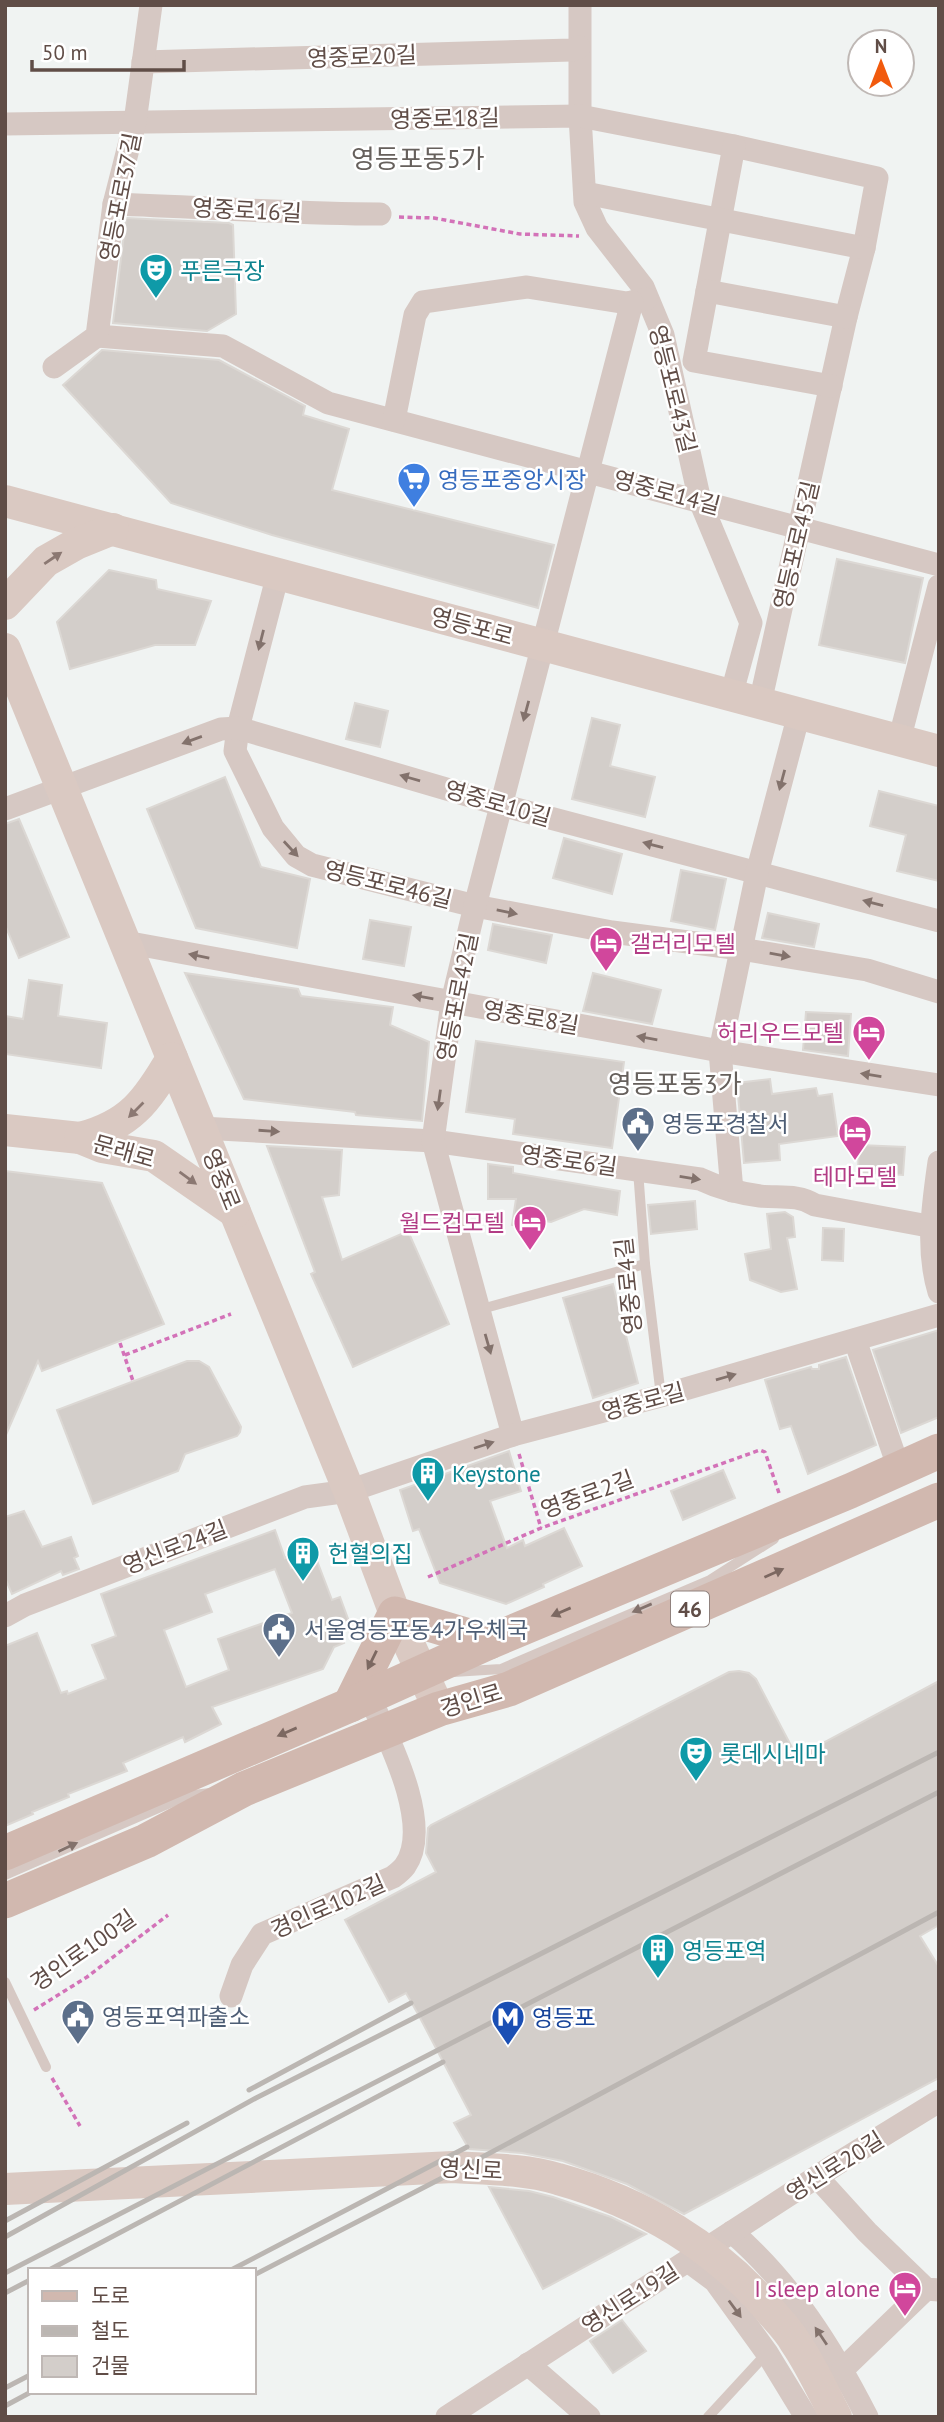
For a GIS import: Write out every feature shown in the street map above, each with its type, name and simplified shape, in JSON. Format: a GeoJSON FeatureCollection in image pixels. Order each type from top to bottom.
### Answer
{"type":"FeatureCollection","features":[{"type":"Feature","properties":{"kind":"main road","name":"영등포로"},"geometry":{"type":"LineString","coordinates":[[5,501],[939,751]]}},
{"type":"Feature","properties":{"kind":"main road"},"geometry":{"type":"LineString","coordinates":[[5,604],[46,561],[75,544],[113,529]]}},
{"type":"Feature","properties":{"kind":"main road","name":"영중로"},"geometry":{"type":"LineString","coordinates":[[5,649],[349,1491],[395,1614],[439,1709]]}},
{"type":"Feature","properties":{"kind":"main road","name":"문래로"},"geometry":{"type":"LineString","coordinates":[[80,1138],[102,1132],[136,1111],[173,1058]]}},
{"type":"Feature","properties":{"kind":"main road","name":"문래로"},"geometry":{"type":"LineString","coordinates":[[5,1130],[80,1138],[102,1147],[154,1156],[236,1212]]}},
{"type":"Feature","properties":{"kind":"main road","name":"경인로"},"geometry":{"type":"LineString","coordinates":[[5,1853],[422,1674],[489,1642],[939,1451]]}},
{"type":"Feature","properties":{"kind":"main road","name":"경인로"},"geometry":{"type":"LineString","coordinates":[[5,1901],[146,1841],[244,1789],[439,1709],[509,1689],[939,1500]]}},
{"type":"Feature","properties":{"kind":"main road"},"geometry":{"type":"LineString","coordinates":[[360,1700],[395,1614],[489,1642]]}},
{"type":"Feature","properties":{"kind":"main road","name":"영신로"},"geometry":{"type":"LineString","coordinates":[[5,2189],[453,2167],[508,2170],[556,2178],[608,2196],[648,2215],[691,2239],[731,2271],[760,2298],[795,2340],[836,2417]]}},
{"type":"Feature","properties":{"kind":"street","name":"영등포로37길"},"geometry":{"type":"LineString","coordinates":[[97,336],[114,204],[135,122],[151,5]]}},
{"type":"Feature","properties":{"kind":"street","name":"영등포로43길"},"geometry":{"type":"LineString","coordinates":[[580,5],[580,116],[585,202],[597,228],[643,287],[640,300],[663,335],[700,501],[751,623],[746,700]]}},
{"type":"Feature","properties":{"kind":"street","name":"영중로20길"},"geometry":{"type":"LineString","coordinates":[[143,62],[572,50],[579,47]]}},
{"type":"Feature","properties":{"kind":"street","name":"영중로18길"},"geometry":{"type":"LineString","coordinates":[[5,124],[580,116],[877,178]]}},
{"type":"Feature","properties":{"kind":"street"},"geometry":{"type":"LineString","coordinates":[[733,146],[694,361],[831,386]]}},
{"type":"Feature","properties":{"kind":"street","name":"영등포로45길"},"geometry":{"type":"LineString","coordinates":[[746,700],[800,528],[846,317],[864,248],[877,178]]}},
{"type":"Feature","properties":{"kind":"street"},"geometry":{"type":"LineString","coordinates":[[584,193],[864,248]]}},
{"type":"Feature","properties":{"kind":"street","name":"영중로16길"},"geometry":{"type":"LineString","coordinates":[[114,204],[221,207],[315,214],[380,214]]}},
{"type":"Feature","properties":{"kind":"street"},"geometry":{"type":"LineString","coordinates":[[394,420],[415,315],[424,302],[527,287],[627,303],[640,300]]}},
{"type":"Feature","properties":{"kind":"street"},"geometry":{"type":"LineString","coordinates":[[707,291],[846,317]]}},
{"type":"Feature","properties":{"kind":"street","name":"영등포로42길"},"geometry":{"type":"LineString","coordinates":[[513,1435],[433,1141],[452,1002],[475,906],[590,471],[640,300]]}},
{"type":"Feature","properties":{"kind":"street"},"geometry":{"type":"LineString","coordinates":[[54,367],[97,336]]}},
{"type":"Feature","properties":{"kind":"street","name":"영중로14길"},"geometry":{"type":"LineString","coordinates":[[97,336],[223,346],[328,402],[939,565]]}},
{"type":"Feature","properties":{"kind":"street","name":"영등포로46길"},"geometry":{"type":"LineString","coordinates":[[278,574],[238,728],[235,751],[273,828],[296,856],[312,865],[475,906],[612,932],[741,949],[867,970],[939,992]]}},
{"type":"Feature","properties":{"kind":"street"},"geometry":{"type":"LineString","coordinates":[[899,741],[939,586]]}},
{"type":"Feature","properties":{"kind":"street"},"geometry":{"type":"LineString","coordinates":[[732,1191],[720,1051],[757,873],[800,714]]}},
{"type":"Feature","properties":{"kind":"street","name":"영중로10길"},"geometry":{"type":"LineString","coordinates":[[62,788],[221,729],[238,728],[501,805],[939,921]]}},
{"type":"Feature","properties":{"kind":"street"},"geometry":{"type":"LineString","coordinates":[[5,809],[62,788]]}},
{"type":"Feature","properties":{"kind":"street","name":"영중로8길"},"geometry":{"type":"LineString","coordinates":[[125,942],[720,1051],[939,1085]]}},
{"type":"Feature","properties":{"kind":"street","name":"영중로6길"},"geometry":{"type":"LineString","coordinates":[[201,1128],[433,1141],[700,1179],[732,1191],[760,1196],[804,1198],[815,1205],[935,1226]]}},
{"type":"Feature","properties":{"kind":"street"},"geometry":{"type":"LineString","coordinates":[[939,1162],[935,1226],[935,1279],[939,1292]]}},
{"type":"Feature","properties":{"kind":"street","name":"영중로길"},"geometry":{"type":"LineString","coordinates":[[349,1491],[513,1435],[661,1396],[939,1315]]}},
{"type":"Feature","properties":{"kind":"street"},"geometry":{"type":"LineString","coordinates":[[855,1340],[899,1469]]}},
{"type":"Feature","properties":{"kind":"street","name":"영신로24길"},"geometry":{"type":"LineString","coordinates":[[5,1616],[25,1605],[305,1497],[349,1491]]}},
{"type":"Feature","properties":{"kind":"street","name":"경인로102길"},"geometry":{"type":"LineString","coordinates":[[231,1996],[242,1965],[262,1934],[393,1877],[405,1866],[411,1851],[414,1830],[402,1772],[385,1732],[360,1700]]}},
{"type":"Feature","properties":{"kind":"street","name":"영신로20길"},"geometry":{"type":"LineString","coordinates":[[732,2232],[939,2101]]}},
{"type":"Feature","properties":{"kind":"street"},"geometry":{"type":"LineString","coordinates":[[817,2177],[867,2232],[932,2289],[843,2369]]}},
{"type":"Feature","properties":{"kind":"street"},"geometry":{"type":"LineString","coordinates":[[732,2232],[756,2253],[793,2295],[843,2369],[867,2417]]}},
{"type":"Feature","properties":{"kind":"street","name":"영신로19길"},"geometry":{"type":"LineString","coordinates":[[447,2417],[732,2232]]}},
{"type":"Feature","properties":{"kind":"street"},"geometry":{"type":"LineString","coordinates":[[688,2261],[715,2281],[767,2353],[806,2417]]}},
{"type":"Feature","properties":{"kind":"street"},"geometry":{"type":"LineString","coordinates":[[528,2364],[589,2417]]}},
{"type":"Feature","properties":{"kind":"lane","name":"영중로4길"},"geometry":{"type":"LineString","coordinates":[[638,1170],[645,1264],[661,1396]]}},
{"type":"Feature","properties":{"kind":"lane"},"geometry":{"type":"LineString","coordinates":[[478,1310],[645,1264]]}},
{"type":"Feature","properties":{"kind":"lane"},"geometry":{"type":"LineString","coordinates":[[792,1528],[850,1491]]}},
{"type":"Feature","properties":{"kind":"lane"},"geometry":{"type":"LineString","coordinates":[[422,1674],[500,1669],[710,1580],[780,1535]]}},
{"type":"Feature","properties":{"kind":"lane"},"geometry":{"type":"LineString","coordinates":[[5,1875],[112,1826],[186,1796],[244,1789]]}},
{"type":"Feature","properties":{"kind":"lane","name":"경인로100길"},"geometry":{"type":"LineString","coordinates":[[5,1982],[46,2067]]}},
{"type":"Feature","properties":{"kind":"lane"},"geometry":{"type":"LineString","coordinates":[[708,2417],[767,2353]]}},
{"type":"Feature","properties":{"kind":"path"},"geometry":{"type":"LineString","coordinates":[[380,214],[390,217],[434,218],[520,234],[584,236],[597,228]]}},
{"type":"Feature","properties":{"kind":"path"},"geometry":{"type":"LineString","coordinates":[[125,1355],[232,1314]]}},
{"type":"Feature","properties":{"kind":"path"},"geometry":{"type":"LineString","coordinates":[[120,1343],[133,1381]]}},
{"type":"Feature","properties":{"kind":"path"},"geometry":{"type":"LineString","coordinates":[[513,1435],[541,1528]]}},
{"type":"Feature","properties":{"kind":"path","name":"영중로2길"},"geometry":{"type":"LineString","coordinates":[[428,1577],[541,1528],[760,1450],[765,1452],[774,1484],[780,1494]]}},
{"type":"Feature","properties":{"kind":"path","name":"경인로100길"},"geometry":{"type":"LineString","coordinates":[[21,2014],[32,2011],[87,1977],[168,1915]]}},
{"type":"Feature","properties":{"kind":"path"},"geometry":{"type":"LineString","coordinates":[[46,2067],[80,2126]]}},
{"type":"Feature","properties":{"kind":"building"},"geometry":{"type":"Polygon","coordinates":[[[126,218],[233,225],[236,314],[207,331],[113,323],[126,218]]]}},
{"type":"Feature","properties":{"kind":"building"},"geometry":{"type":"Polygon","coordinates":[[[102,350],[219,360],[305,406],[303,415],[349,429],[332,490],[554,545],[538,608],[272,535],[171,503],[63,385],[102,350]]]}},
{"type":"Feature","properties":{"kind":"building"},"geometry":{"type":"Polygon","coordinates":[[[837,559],[923,578],[905,663],[819,645],[837,559]]]}},
{"type":"Feature","properties":{"kind":"building"},"geometry":{"type":"Polygon","coordinates":[[[109,570],[156,580],[157,589],[211,601],[195,645],[155,645],[70,669],[57,622],[109,570]]]}},
{"type":"Feature","properties":{"kind":"building"},"geometry":{"type":"Polygon","coordinates":[[[355,703],[388,711],[380,747],[346,739],[355,703]]]}},
{"type":"Feature","properties":{"kind":"building"},"geometry":{"type":"Polygon","coordinates":[[[592,718],[620,725],[610,766],[655,777],[645,817],[572,799],[592,718]]]}},
{"type":"Feature","properties":{"kind":"building"},"geometry":{"type":"Polygon","coordinates":[[[225,777],[261,867],[310,879],[297,948],[196,928],[147,809],[225,777]]]}},
{"type":"Feature","properties":{"kind":"building"},"geometry":{"type":"Polygon","coordinates":[[[879,791],[939,806],[939,881],[897,871],[906,835],[870,826],[879,791]]]}},
{"type":"Feature","properties":{"kind":"building"},"geometry":{"type":"Polygon","coordinates":[[[19,819],[69,937],[19,958],[5,925],[5,824],[19,819]]]}},
{"type":"Feature","properties":{"kind":"building"},"geometry":{"type":"Polygon","coordinates":[[[564,838],[622,854],[612,894],[553,878],[564,838]]]}},
{"type":"Feature","properties":{"kind":"building"},"geometry":{"type":"Polygon","coordinates":[[[681,870],[726,879],[715,930],[671,921],[681,870]]]}},
{"type":"Feature","properties":{"kind":"building"},"geometry":{"type":"Polygon","coordinates":[[[768,913],[819,924],[814,947],[762,938],[768,913]]]}},
{"type":"Feature","properties":{"kind":"building"},"geometry":{"type":"Polygon","coordinates":[[[370,920],[411,927],[404,966],[363,959],[370,920]]]}},
{"type":"Feature","properties":{"kind":"building"},"geometry":{"type":"Polygon","coordinates":[[[493,924],[552,935],[546,963],[488,950],[493,924]]]}},
{"type":"Feature","properties":{"kind":"building"},"geometry":{"type":"Polygon","coordinates":[[[185,973],[298,989],[301,996],[393,1007],[390,1025],[429,1042],[422,1121],[356,1115],[355,1112],[244,1099],[185,973]]]}},
{"type":"Feature","properties":{"kind":"building"},"geometry":{"type":"Polygon","coordinates":[[[593,973],[661,990],[652,1024],[583,1011],[593,973]]]}},
{"type":"Feature","properties":{"kind":"building"},"geometry":{"type":"Polygon","coordinates":[[[29,980],[62,985],[58,1016],[107,1023],[101,1068],[5,1054],[5,1016],[23,1019],[29,980]]]}},
{"type":"Feature","properties":{"kind":"building"},"geometry":{"type":"Polygon","coordinates":[[[806,1012],[851,1014],[848,1056],[803,1050],[806,1012]]]}},
{"type":"Feature","properties":{"kind":"building"},"geometry":{"type":"Polygon","coordinates":[[[476,1041],[624,1062],[612,1148],[513,1134],[515,1119],[466,1112],[476,1041]]]}},
{"type":"Feature","properties":{"kind":"building"},"geometry":{"type":"Polygon","coordinates":[[[770,1079],[772,1094],[816,1088],[818,1096],[832,1094],[838,1136],[779,1144],[780,1160],[744,1163],[737,1083],[770,1079]]]}},
{"type":"Feature","properties":{"kind":"building"},"geometry":{"type":"Polygon","coordinates":[[[859,1145],[905,1147],[903,1175],[858,1172],[859,1145]]]}},
{"type":"Feature","properties":{"kind":"building"},"geometry":{"type":"Polygon","coordinates":[[[267,1146],[342,1150],[339,1195],[322,1197],[342,1260],[408,1231],[449,1324],[353,1367],[311,1274],[315,1272],[267,1146]]]}},
{"type":"Feature","properties":{"kind":"building"},"geometry":{"type":"Polygon","coordinates":[[[488,1164],[513,1167],[513,1173],[620,1191],[617,1215],[584,1209],[551,1222],[539,1220],[537,1229],[512,1225],[516,1199],[488,1199],[488,1164]]]}},
{"type":"Feature","properties":{"kind":"building"},"geometry":{"type":"Polygon","coordinates":[[[5,1171],[102,1183],[164,1324],[42,1371],[38,1361],[5,1437],[5,1171]]]}},
{"type":"Feature","properties":{"kind":"building"},"geometry":{"type":"Polygon","coordinates":[[[695,1201],[697,1229],[651,1234],[648,1205],[695,1201]]]}},
{"type":"Feature","properties":{"kind":"building"},"geometry":{"type":"Polygon","coordinates":[[[785,1212],[793,1217],[795,1237],[787,1238],[797,1289],[781,1292],[750,1280],[745,1254],[771,1249],[767,1214],[785,1212]]]}},
{"type":"Feature","properties":{"kind":"building"},"geometry":{"type":"Polygon","coordinates":[[[823,1228],[844,1229],[843,1261],[822,1260],[823,1228]]]}},
{"type":"Feature","properties":{"kind":"building"},"geometry":{"type":"Polygon","coordinates":[[[613,1284],[638,1383],[593,1398],[563,1298],[613,1284]]]}},
{"type":"Feature","properties":{"kind":"building"},"geometry":{"type":"Polygon","coordinates":[[[939,1330],[939,1417],[901,1433],[873,1350],[939,1330]]]}},
{"type":"Feature","properties":{"kind":"building"},"geometry":{"type":"Polygon","coordinates":[[[846,1357],[876,1445],[808,1474],[791,1426],[780,1429],[765,1380],[811,1367],[819,1369],[819,1365],[846,1357]]]}},
{"type":"Feature","properties":{"kind":"building"},"geometry":{"type":"Polygon","coordinates":[[[187,1361],[199,1361],[209,1367],[241,1427],[240,1432],[237,1436],[185,1454],[178,1471],[93,1504],[57,1410],[187,1361]]]}},
{"type":"Feature","properties":{"kind":"building"},"geometry":{"type":"Polygon","coordinates":[[[509,1451],[521,1491],[490,1501],[507,1548],[523,1540],[525,1546],[564,1528],[582,1566],[506,1604],[440,1583],[419,1529],[413,1531],[400,1490],[509,1451]]]}},
{"type":"Feature","properties":{"kind":"building"},"geometry":{"type":"Polygon","coordinates":[[[723,1470],[735,1498],[683,1520],[671,1491],[723,1470]]]}},
{"type":"Feature","properties":{"kind":"building"},"geometry":{"type":"Polygon","coordinates":[[[24,1511],[42,1547],[71,1537],[78,1556],[74,1558],[79,1569],[63,1575],[61,1571],[12,1594],[5,1578],[5,1517],[24,1511]]]}},
{"type":"Feature","properties":{"kind":"building"},"geometry":{"type":"Polygon","coordinates":[[[275,1530],[291,1568],[316,1558],[332,1600],[340,1597],[351,1627],[339,1631],[344,1643],[334,1647],[323,1669],[212,1707],[221,1724],[185,1742],[183,1737],[123,1763],[127,1771],[68,1794],[69,1797],[5,1826],[5,1646],[37,1633],[61,1693],[67,1691],[68,1694],[106,1679],[92,1645],[116,1636],[101,1594],[275,1530]],[[275,1569],[205,1594],[212,1612],[164,1630],[186,1687],[229,1670],[218,1639],[292,1613],[275,1569]]]}},
{"type":"Feature","properties":{"kind":"building","name":"영등포역"},"geometry":{"type":"Polygon","coordinates":[[[729,1672],[749,1673],[756,1679],[797,1757],[939,1681],[939,1925],[920,1936],[939,1967],[939,2078],[684,2214],[627,2184],[563,2161],[522,2153],[469,2149],[454,2123],[471,2115],[418,2014],[406,1993],[389,2002],[345,1920],[436,1872],[426,1853],[428,1828],[431,1825],[729,1672]]]}},
{"type":"Feature","properties":{"kind":"building"},"geometry":{"type":"Polygon","coordinates":[[[489,2187],[529,2191],[553,2197],[611,2217],[646,2234],[543,2289],[489,2187]]]}},
{"type":"Feature","properties":{"kind":"building"},"geometry":{"type":"Polygon","coordinates":[[[622,2320],[646,2351],[613,2373],[590,2341],[622,2320]]]}},
{"type":"Feature","properties":{"kind":"railway"},"geometry":{"type":"LineString","coordinates":[[5,2237],[256,2098],[939,1752]]}},
{"type":"Feature","properties":{"kind":"railway"},"geometry":{"type":"LineString","coordinates":[[5,2273],[939,1792]]}},
{"type":"Feature","properties":{"kind":"railway"},"geometry":{"type":"LineString","coordinates":[[256,2274],[475,2161],[939,1912]]}},
{"type":"Feature","properties":{"kind":"railway"},"geometry":{"type":"LineString","coordinates":[[249,2090],[411,2003]]}},
{"type":"Feature","properties":{"kind":"railway"},"geometry":{"type":"LineString","coordinates":[[53,2268],[443,2062]]}},
{"type":"Feature","properties":{"kind":"railway"},"geometry":{"type":"LineString","coordinates":[[5,2221],[187,2123]]}},
{"type":"Feature","properties":{"kind":"railway"},"geometry":{"type":"LineString","coordinates":[[235,2268],[467,2147]]}},
{"type":"Feature","properties":{"kind":"railway"},"geometry":{"type":"LineString","coordinates":[[5,2293],[28,2281]]}},
{"type":"Feature","properties":{"kind":"railway"},"geometry":{"type":"LineString","coordinates":[[5,2388],[28,2376]]}},
{"type":"Feature","properties":{"kind":"railway"},"geometry":{"type":"LineString","coordinates":[[5,2406],[28,2394]]}},
{"type":"Feature","properties":{"kind":"place","name":"푸른극장"},"geometry":{"type":"Point","coordinates":[156,300]}},
{"type":"Feature","properties":{"kind":"place","name":"영등포중앙시장"},"geometry":{"type":"Point","coordinates":[414,509]}},
{"type":"Feature","properties":{"kind":"place","name":"갤러리모텔"},"geometry":{"type":"Point","coordinates":[606,973]}},
{"type":"Feature","properties":{"kind":"place","name":"허리우드모텔"},"geometry":{"type":"Point","coordinates":[869,1062]}},
{"type":"Feature","properties":{"kind":"place","name":"영등포경찰서"},"geometry":{"type":"Point","coordinates":[638,1153]}},
{"type":"Feature","properties":{"kind":"place","name":"테마모텔"},"geometry":{"type":"Point","coordinates":[855,1162]}},
{"type":"Feature","properties":{"kind":"place","name":"월드컵모텔"},"geometry":{"type":"Point","coordinates":[530,1252]}},
{"type":"Feature","properties":{"kind":"place","name":"Keystone"},"geometry":{"type":"Point","coordinates":[428,1503]}},
{"type":"Feature","properties":{"kind":"place","name":"헌혈의집"},"geometry":{"type":"Point","coordinates":[303,1583]}},
{"type":"Feature","properties":{"kind":"place","name":"서울영등포동4가우체국"},"geometry":{"type":"Point","coordinates":[279,1659]}},
{"type":"Feature","properties":{"kind":"place","name":"롯데시네마"},"geometry":{"type":"Point","coordinates":[696,1783]}},
{"type":"Feature","properties":{"kind":"place","name":"영등포역"},"geometry":{"type":"Point","coordinates":[658,1980]}},
{"type":"Feature","properties":{"kind":"place","name":"영등포역파출소"},"geometry":{"type":"Point","coordinates":[78,2046]}},
{"type":"Feature","properties":{"kind":"place","name":"영등포"},"geometry":{"type":"Point","coordinates":[508,2047]}},
{"type":"Feature","properties":{"kind":"place","name":"I sleep alone"},"geometry":{"type":"Point","coordinates":[905,2318]}},
{"type":"Feature","properties":{"kind":"district","name":"영등포동5가"},"geometry":{"type":"Point","coordinates":[418,158]}},
{"type":"Feature","properties":{"kind":"district","name":"영등포동3가"},"geometry":{"type":"Point","coordinates":[675,1083]}}]}
